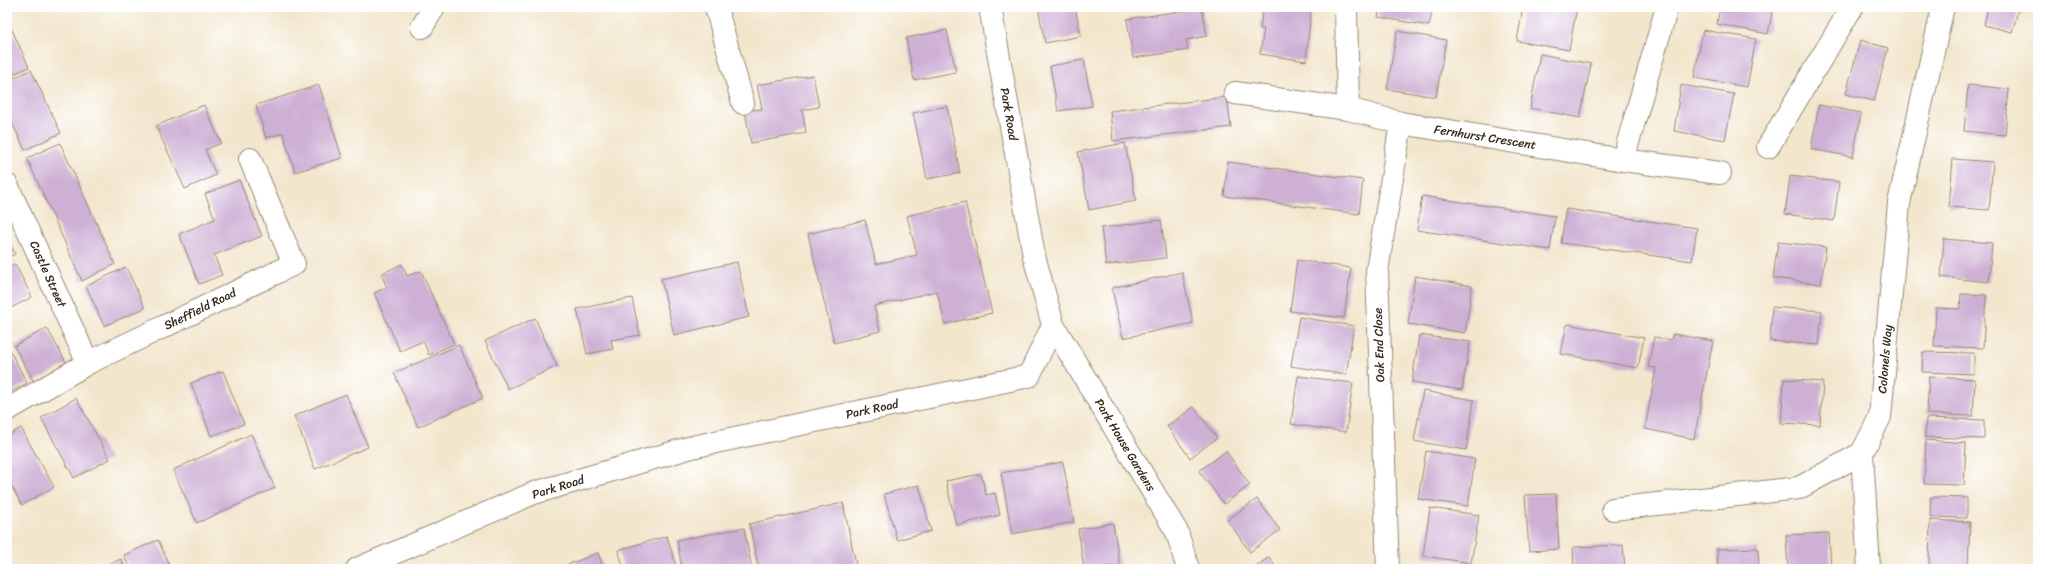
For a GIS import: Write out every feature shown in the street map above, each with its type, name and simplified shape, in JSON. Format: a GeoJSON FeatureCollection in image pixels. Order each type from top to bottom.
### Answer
{"type":"FeatureCollection","features":[{"type":"Feature","properties":{"kind":"street"},"geometry":{"type":"LineString","coordinates":[[422,27],[434,7]]}},
{"type":"Feature","properties":{"kind":"street"},"geometry":{"type":"LineString","coordinates":[[716,7],[743,102]]}},
{"type":"Feature","properties":{"kind":"street","name":"Park Road"},"geometry":{"type":"LineString","coordinates":[[357,569],[534,493],[692,447],[1029,376],[1053,325],[1034,256],[990,7]]}},
{"type":"Feature","properties":{"kind":"street"},"geometry":{"type":"LineString","coordinates":[[1346,7],[1348,109]]}},
{"type":"Feature","properties":{"kind":"street"},"geometry":{"type":"LineString","coordinates":[[1623,160],[1667,7]]}},
{"type":"Feature","properties":{"kind":"street"},"geometry":{"type":"LineString","coordinates":[[1768,147],[1852,7]]}},
{"type":"Feature","properties":{"kind":"street","name":"Colonels Way"},"geometry":{"type":"LineString","coordinates":[[1862,453],[1880,417],[1899,203],[1944,7]]}},
{"type":"Feature","properties":{"kind":"street","name":"Fernhurst Crescent"},"geometry":{"type":"LineString","coordinates":[[1235,93],[1348,109],[1401,123],[1623,160],[1720,173]]}},
{"type":"Feature","properties":{"kind":"street","name":"Oak End Close"},"geometry":{"type":"LineString","coordinates":[[1388,569],[1377,271],[1401,123]]}},
{"type":"Feature","properties":{"kind":"street","name":"Sheffield Road"},"geometry":{"type":"LineString","coordinates":[[7,410],[88,363],[294,264],[250,159]]}},
{"type":"Feature","properties":{"kind":"street","name":"Castle Street"},"geometry":{"type":"LineString","coordinates":[[7,185],[88,363]]}},
{"type":"Feature","properties":{"kind":"street","name":"Park House Gardens"},"geometry":{"type":"LineString","coordinates":[[1053,325],[1177,532],[1188,569]]}},
{"type":"Feature","properties":{"kind":"street"},"geometry":{"type":"LineString","coordinates":[[1613,510],[1799,488],[1862,453],[1869,569]]}},
{"type":"Feature","properties":{"kind":"building"},"geometry":{"type":"Polygon","coordinates":[[[1038,7],[1075,7],[1081,36],[1045,43],[1038,7]]]}},
{"type":"Feature","properties":{"kind":"building"},"geometry":{"type":"Polygon","coordinates":[[[1263,7],[1308,7],[1307,10],[1311,10],[1306,61],[1260,54],[1264,29],[1260,29],[1263,7]]]}},
{"type":"Feature","properties":{"kind":"building"},"geometry":{"type":"Polygon","coordinates":[[[1380,7],[1433,7],[1429,26],[1378,17],[1380,7]]]}},
{"type":"Feature","properties":{"kind":"building"},"geometry":{"type":"Polygon","coordinates":[[[1523,7],[1577,7],[1569,50],[1517,41],[1523,7]]]}},
{"type":"Feature","properties":{"kind":"building"},"geometry":{"type":"Polygon","coordinates":[[[1720,7],[1773,7],[1768,34],[1717,24],[1720,7]]]}},
{"type":"Feature","properties":{"kind":"building"},"geometry":{"type":"Polygon","coordinates":[[[1988,7],[2019,7],[2012,32],[1984,25],[1988,7]]]}},
{"type":"Feature","properties":{"kind":"building"},"geometry":{"type":"Polygon","coordinates":[[[1202,8],[1207,36],[1186,40],[1188,50],[1133,58],[1127,19],[1202,8]]]}},
{"type":"Feature","properties":{"kind":"building"},"geometry":{"type":"Polygon","coordinates":[[[7,19],[29,67],[7,77],[7,19]]]}},
{"type":"Feature","properties":{"kind":"building"},"geometry":{"type":"Polygon","coordinates":[[[947,30],[956,72],[914,80],[906,38],[947,30]]]}},
{"type":"Feature","properties":{"kind":"building"},"geometry":{"type":"Polygon","coordinates":[[[1703,30],[1756,39],[1747,87],[1694,78],[1703,30]]]}},
{"type":"Feature","properties":{"kind":"building"},"geometry":{"type":"Polygon","coordinates":[[[1397,31],[1446,40],[1436,97],[1387,89],[1397,31]]]}},
{"type":"Feature","properties":{"kind":"building"},"geometry":{"type":"Polygon","coordinates":[[[1860,40],[1888,48],[1874,101],[1846,94],[1860,40]]]}},
{"type":"Feature","properties":{"kind":"building"},"geometry":{"type":"Polygon","coordinates":[[[1540,54],[1591,64],[1580,118],[1530,108],[1540,54]]]}},
{"type":"Feature","properties":{"kind":"building"},"geometry":{"type":"Polygon","coordinates":[[[1084,60],[1092,106],[1058,111],[1050,66],[1084,60]]]}},
{"type":"Feature","properties":{"kind":"building"},"geometry":{"type":"Polygon","coordinates":[[[31,70],[61,133],[25,150],[7,112],[7,81],[31,70]]]}},
{"type":"Feature","properties":{"kind":"building"},"geometry":{"type":"Polygon","coordinates":[[[813,75],[819,107],[802,110],[806,133],[751,143],[745,111],[762,109],[757,85],[813,75]]]}},
{"type":"Feature","properties":{"kind":"building"},"geometry":{"type":"Polygon","coordinates":[[[319,85],[342,158],[295,172],[283,133],[266,138],[256,105],[319,85]]]}},
{"type":"Feature","properties":{"kind":"building"},"geometry":{"type":"Polygon","coordinates":[[[1681,85],[1734,94],[1725,140],[1674,131],[1681,85]]]}},
{"type":"Feature","properties":{"kind":"building"},"geometry":{"type":"Polygon","coordinates":[[[1968,85],[2009,89],[2005,135],[1964,131],[1968,85]]]}},
{"type":"Feature","properties":{"kind":"building"},"geometry":{"type":"Polygon","coordinates":[[[1227,97],[1231,127],[1113,141],[1110,111],[1227,97]]]}},
{"type":"Feature","properties":{"kind":"building"},"geometry":{"type":"Polygon","coordinates":[[[204,105],[221,143],[205,150],[216,175],[185,189],[156,126],[204,105]]]}},
{"type":"Feature","properties":{"kind":"building"},"geometry":{"type":"Polygon","coordinates":[[[1819,105],[1861,113],[1853,157],[1811,149],[1819,105]]]}},
{"type":"Feature","properties":{"kind":"building"},"geometry":{"type":"Polygon","coordinates":[[[947,106],[960,173],[927,179],[913,113],[947,106]]]}},
{"type":"Feature","properties":{"kind":"building"},"geometry":{"type":"Polygon","coordinates":[[[60,143],[115,264],[82,281],[27,158],[60,143]]]}},
{"type":"Feature","properties":{"kind":"building"},"geometry":{"type":"Polygon","coordinates":[[[1125,143],[1136,201],[1089,210],[1078,152],[1125,143]]]}},
{"type":"Feature","properties":{"kind":"building"},"geometry":{"type":"Polygon","coordinates":[[[1953,159],[1993,162],[1989,210],[1949,207],[1953,159]]]}},
{"type":"Feature","properties":{"kind":"building"},"geometry":{"type":"Polygon","coordinates":[[[1228,162],[1363,180],[1359,214],[1224,196],[1228,162]]]}},
{"type":"Feature","properties":{"kind":"building"},"geometry":{"type":"Polygon","coordinates":[[[1790,176],[1839,182],[1834,221],[1785,214],[1790,176]]]}},
{"type":"Feature","properties":{"kind":"building"},"geometry":{"type":"Polygon","coordinates":[[[239,180],[262,236],[214,255],[222,275],[199,284],[179,234],[215,219],[205,194],[239,180]]]}},
{"type":"Feature","properties":{"kind":"building"},"geometry":{"type":"Polygon","coordinates":[[[1422,196],[1555,216],[1550,250],[1417,230],[1422,196]]]}},
{"type":"Feature","properties":{"kind":"building"},"geometry":{"type":"Polygon","coordinates":[[[965,202],[992,313],[945,324],[937,291],[874,306],[880,331],[834,343],[808,234],[865,220],[876,264],[917,255],[907,216],[965,202]]]}},
{"type":"Feature","properties":{"kind":"building"},"geometry":{"type":"Polygon","coordinates":[[[1566,209],[1697,228],[1692,261],[1561,243],[1566,209]]]}},
{"type":"Feature","properties":{"kind":"building"},"geometry":{"type":"Polygon","coordinates":[[[1161,220],[1166,258],[1106,265],[1101,228],[1161,220]]]}},
{"type":"Feature","properties":{"kind":"building"},"geometry":{"type":"Polygon","coordinates":[[[7,237],[15,254],[7,258],[7,237]]]}},
{"type":"Feature","properties":{"kind":"building"},"geometry":{"type":"Polygon","coordinates":[[[1944,239],[1992,243],[1989,282],[1941,277],[1944,239]]]}},
{"type":"Feature","properties":{"kind":"building"},"geometry":{"type":"Polygon","coordinates":[[[1778,242],[1826,247],[1821,284],[1773,278],[1778,242]]]}},
{"type":"Feature","properties":{"kind":"building"},"geometry":{"type":"Polygon","coordinates":[[[1297,260],[1351,268],[1344,318],[1290,311],[1297,260]]]}},
{"type":"Feature","properties":{"kind":"building"},"geometry":{"type":"Polygon","coordinates":[[[737,262],[749,317],[674,335],[661,279],[737,262]]]}},
{"type":"Feature","properties":{"kind":"building"},"geometry":{"type":"Polygon","coordinates":[[[15,264],[32,297],[7,310],[7,268],[15,264]]]}},
{"type":"Feature","properties":{"kind":"building"},"geometry":{"type":"Polygon","coordinates":[[[402,264],[407,276],[421,271],[454,344],[429,355],[423,341],[400,351],[374,293],[387,287],[381,274],[402,264]]]}},
{"type":"Feature","properties":{"kind":"building"},"geometry":{"type":"Polygon","coordinates":[[[126,267],[145,308],[104,326],[86,286],[126,267]]]}},
{"type":"Feature","properties":{"kind":"building"},"geometry":{"type":"Polygon","coordinates":[[[1182,272],[1193,323],[1123,338],[1112,288],[1182,272]]]}},
{"type":"Feature","properties":{"kind":"building"},"geometry":{"type":"Polygon","coordinates":[[[1415,276],[1472,286],[1465,333],[1408,324],[1415,276]]]}},
{"type":"Feature","properties":{"kind":"building"},"geometry":{"type":"Polygon","coordinates":[[[1961,294],[1986,295],[1983,348],[1934,346],[1936,308],[1960,309],[1961,294]]]}},
{"type":"Feature","properties":{"kind":"building"},"geometry":{"type":"Polygon","coordinates":[[[632,298],[640,335],[611,340],[613,349],[587,354],[577,309],[632,298]]]}},
{"type":"Feature","properties":{"kind":"building"},"geometry":{"type":"Polygon","coordinates":[[[1772,307],[1822,311],[1819,345],[1770,341],[1772,307]]]}},
{"type":"Feature","properties":{"kind":"building"},"geometry":{"type":"Polygon","coordinates":[[[1299,317],[1354,326],[1346,375],[1291,366],[1299,317]]]}},
{"type":"Feature","properties":{"kind":"building"},"geometry":{"type":"Polygon","coordinates":[[[535,318],[557,366],[508,389],[485,341],[535,318]]]}},
{"type":"Feature","properties":{"kind":"building"},"geometry":{"type":"Polygon","coordinates":[[[1567,324],[1644,338],[1638,368],[1561,354],[1567,324]]]}},
{"type":"Feature","properties":{"kind":"building"},"geometry":{"type":"Polygon","coordinates":[[[47,328],[67,364],[34,382],[14,346],[47,328]]]}},
{"type":"Feature","properties":{"kind":"building"},"geometry":{"type":"Polygon","coordinates":[[[1673,334],[1713,341],[1694,439],[1645,429],[1656,368],[1648,367],[1654,337],[1671,340],[1673,334]]]}},
{"type":"Feature","properties":{"kind":"building"},"geometry":{"type":"Polygon","coordinates":[[[1419,335],[1470,342],[1462,390],[1412,382],[1419,335]]]}},
{"type":"Feature","properties":{"kind":"building"},"geometry":{"type":"Polygon","coordinates":[[[459,345],[483,398],[418,427],[394,373],[459,345]]]}},
{"type":"Feature","properties":{"kind":"building"},"geometry":{"type":"Polygon","coordinates":[[[9,349],[27,383],[7,394],[7,350],[9,349]]]}},
{"type":"Feature","properties":{"kind":"building"},"geometry":{"type":"Polygon","coordinates":[[[1923,352],[1974,353],[1974,374],[1922,372],[1923,352]]]}},
{"type":"Feature","properties":{"kind":"building"},"geometry":{"type":"Polygon","coordinates":[[[223,371],[244,424],[211,436],[191,383],[223,371]]]}},
{"type":"Feature","properties":{"kind":"building"},"geometry":{"type":"Polygon","coordinates":[[[1298,376],[1353,383],[1346,432],[1291,424],[1298,376]]]}},
{"type":"Feature","properties":{"kind":"building"},"geometry":{"type":"Polygon","coordinates":[[[1929,377],[1975,379],[1973,416],[1927,414],[1929,377]]]}},
{"type":"Feature","properties":{"kind":"building"},"geometry":{"type":"Polygon","coordinates":[[[1784,379],[1823,382],[1820,425],[1781,423],[1784,379]]]}},
{"type":"Feature","properties":{"kind":"building"},"geometry":{"type":"Polygon","coordinates":[[[1423,391],[1474,400],[1466,450],[1414,441],[1423,391]]]}},
{"type":"Feature","properties":{"kind":"building"},"geometry":{"type":"Polygon","coordinates":[[[346,394],[368,447],[315,469],[294,416],[346,394]]]}},
{"type":"Feature","properties":{"kind":"building"},"geometry":{"type":"Polygon","coordinates":[[[76,398],[110,459],[74,478],[41,418],[76,398]]]}},
{"type":"Feature","properties":{"kind":"building"},"geometry":{"type":"Polygon","coordinates":[[[1194,407],[1217,438],[1190,458],[1167,426],[1194,407]]]}},
{"type":"Feature","properties":{"kind":"building"},"geometry":{"type":"Polygon","coordinates":[[[1926,418],[1984,420],[1984,439],[1925,437],[1926,418]]]}},
{"type":"Feature","properties":{"kind":"building"},"geometry":{"type":"Polygon","coordinates":[[[21,428],[54,487],[22,505],[7,478],[7,436],[21,428]]]}},
{"type":"Feature","properties":{"kind":"building"},"geometry":{"type":"Polygon","coordinates":[[[251,434],[275,488],[197,523],[173,470],[251,434]]]}},
{"type":"Feature","properties":{"kind":"building"},"geometry":{"type":"Polygon","coordinates":[[[1926,440],[1966,443],[1964,485],[1924,484],[1926,440]]]}},
{"type":"Feature","properties":{"kind":"building"},"geometry":{"type":"Polygon","coordinates":[[[1226,451],[1250,485],[1224,504],[1199,471],[1226,451]]]}},
{"type":"Feature","properties":{"kind":"building"},"geometry":{"type":"Polygon","coordinates":[[[1426,451],[1475,459],[1468,506],[1418,499],[1426,451]]]}},
{"type":"Feature","properties":{"kind":"building"},"geometry":{"type":"Polygon","coordinates":[[[1063,462],[1074,522],[1012,534],[1001,473],[1063,462]]]}},
{"type":"Feature","properties":{"kind":"building"},"geometry":{"type":"Polygon","coordinates":[[[981,474],[986,495],[995,493],[1000,515],[956,525],[946,481],[981,474]]]}},
{"type":"Feature","properties":{"kind":"building"},"geometry":{"type":"Polygon","coordinates":[[[919,485],[931,531],[897,540],[884,494],[919,485]]]}},
{"type":"Feature","properties":{"kind":"building"},"geometry":{"type":"Polygon","coordinates":[[[1556,494],[1559,549],[1529,551],[1525,495],[1556,494]]]}},
{"type":"Feature","properties":{"kind":"building"},"geometry":{"type":"Polygon","coordinates":[[[1931,497],[1967,498],[1967,518],[1930,517],[1931,497]]]}},
{"type":"Feature","properties":{"kind":"building"},"geometry":{"type":"Polygon","coordinates":[[[1257,499],[1280,530],[1250,552],[1227,520],[1257,499]]]}},
{"type":"Feature","properties":{"kind":"building"},"geometry":{"type":"Polygon","coordinates":[[[843,503],[857,569],[759,569],[749,524],[843,503]]]}},
{"type":"Feature","properties":{"kind":"building"},"geometry":{"type":"Polygon","coordinates":[[[1430,508],[1479,515],[1471,563],[1423,556],[1430,508]]]}},
{"type":"Feature","properties":{"kind":"building"},"geometry":{"type":"Polygon","coordinates":[[[1930,520],[1970,522],[1968,566],[1929,565],[1930,520]]]}},
{"type":"Feature","properties":{"kind":"building"},"geometry":{"type":"Polygon","coordinates":[[[1113,523],[1120,566],[1084,569],[1078,529],[1113,523]]]}},
{"type":"Feature","properties":{"kind":"building"},"geometry":{"type":"Polygon","coordinates":[[[744,528],[752,569],[682,569],[677,540],[744,528]]]}},
{"type":"Feature","properties":{"kind":"building"},"geometry":{"type":"Polygon","coordinates":[[[1829,533],[1831,569],[1788,569],[1786,535],[1829,533]]]}},
{"type":"Feature","properties":{"kind":"building"},"geometry":{"type":"Polygon","coordinates":[[[667,536],[677,569],[624,569],[618,550],[667,536]]]}},
{"type":"Feature","properties":{"kind":"building"},"geometry":{"type":"Polygon","coordinates":[[[158,540],[171,569],[130,569],[124,555],[158,540]]]}},
{"type":"Feature","properties":{"kind":"building"},"geometry":{"type":"Polygon","coordinates":[[[1623,545],[1625,569],[1574,569],[1573,547],[1623,545]]]}},
{"type":"Feature","properties":{"kind":"building"},"geometry":{"type":"Polygon","coordinates":[[[1758,548],[1759,569],[1718,569],[1717,549],[1758,548]]]}},
{"type":"Feature","properties":{"kind":"building"},"geometry":{"type":"Polygon","coordinates":[[[598,553],[604,569],[556,569],[598,553]]]}},
{"type":"Feature","properties":{"kind":"building"},"geometry":{"type":"Polygon","coordinates":[[[1269,557],[1277,569],[1253,569],[1269,557]]]}},
{"type":"Feature","properties":{"kind":"building"},"geometry":{"type":"Polygon","coordinates":[[[121,559],[125,569],[97,569],[121,559]]]}},
{"type":"Feature","properties":{"kind":"building"},"geometry":{"type":"Polygon","coordinates":[[[1435,566],[1448,568],[1448,569],[1435,569],[1435,566]]]}}]}
